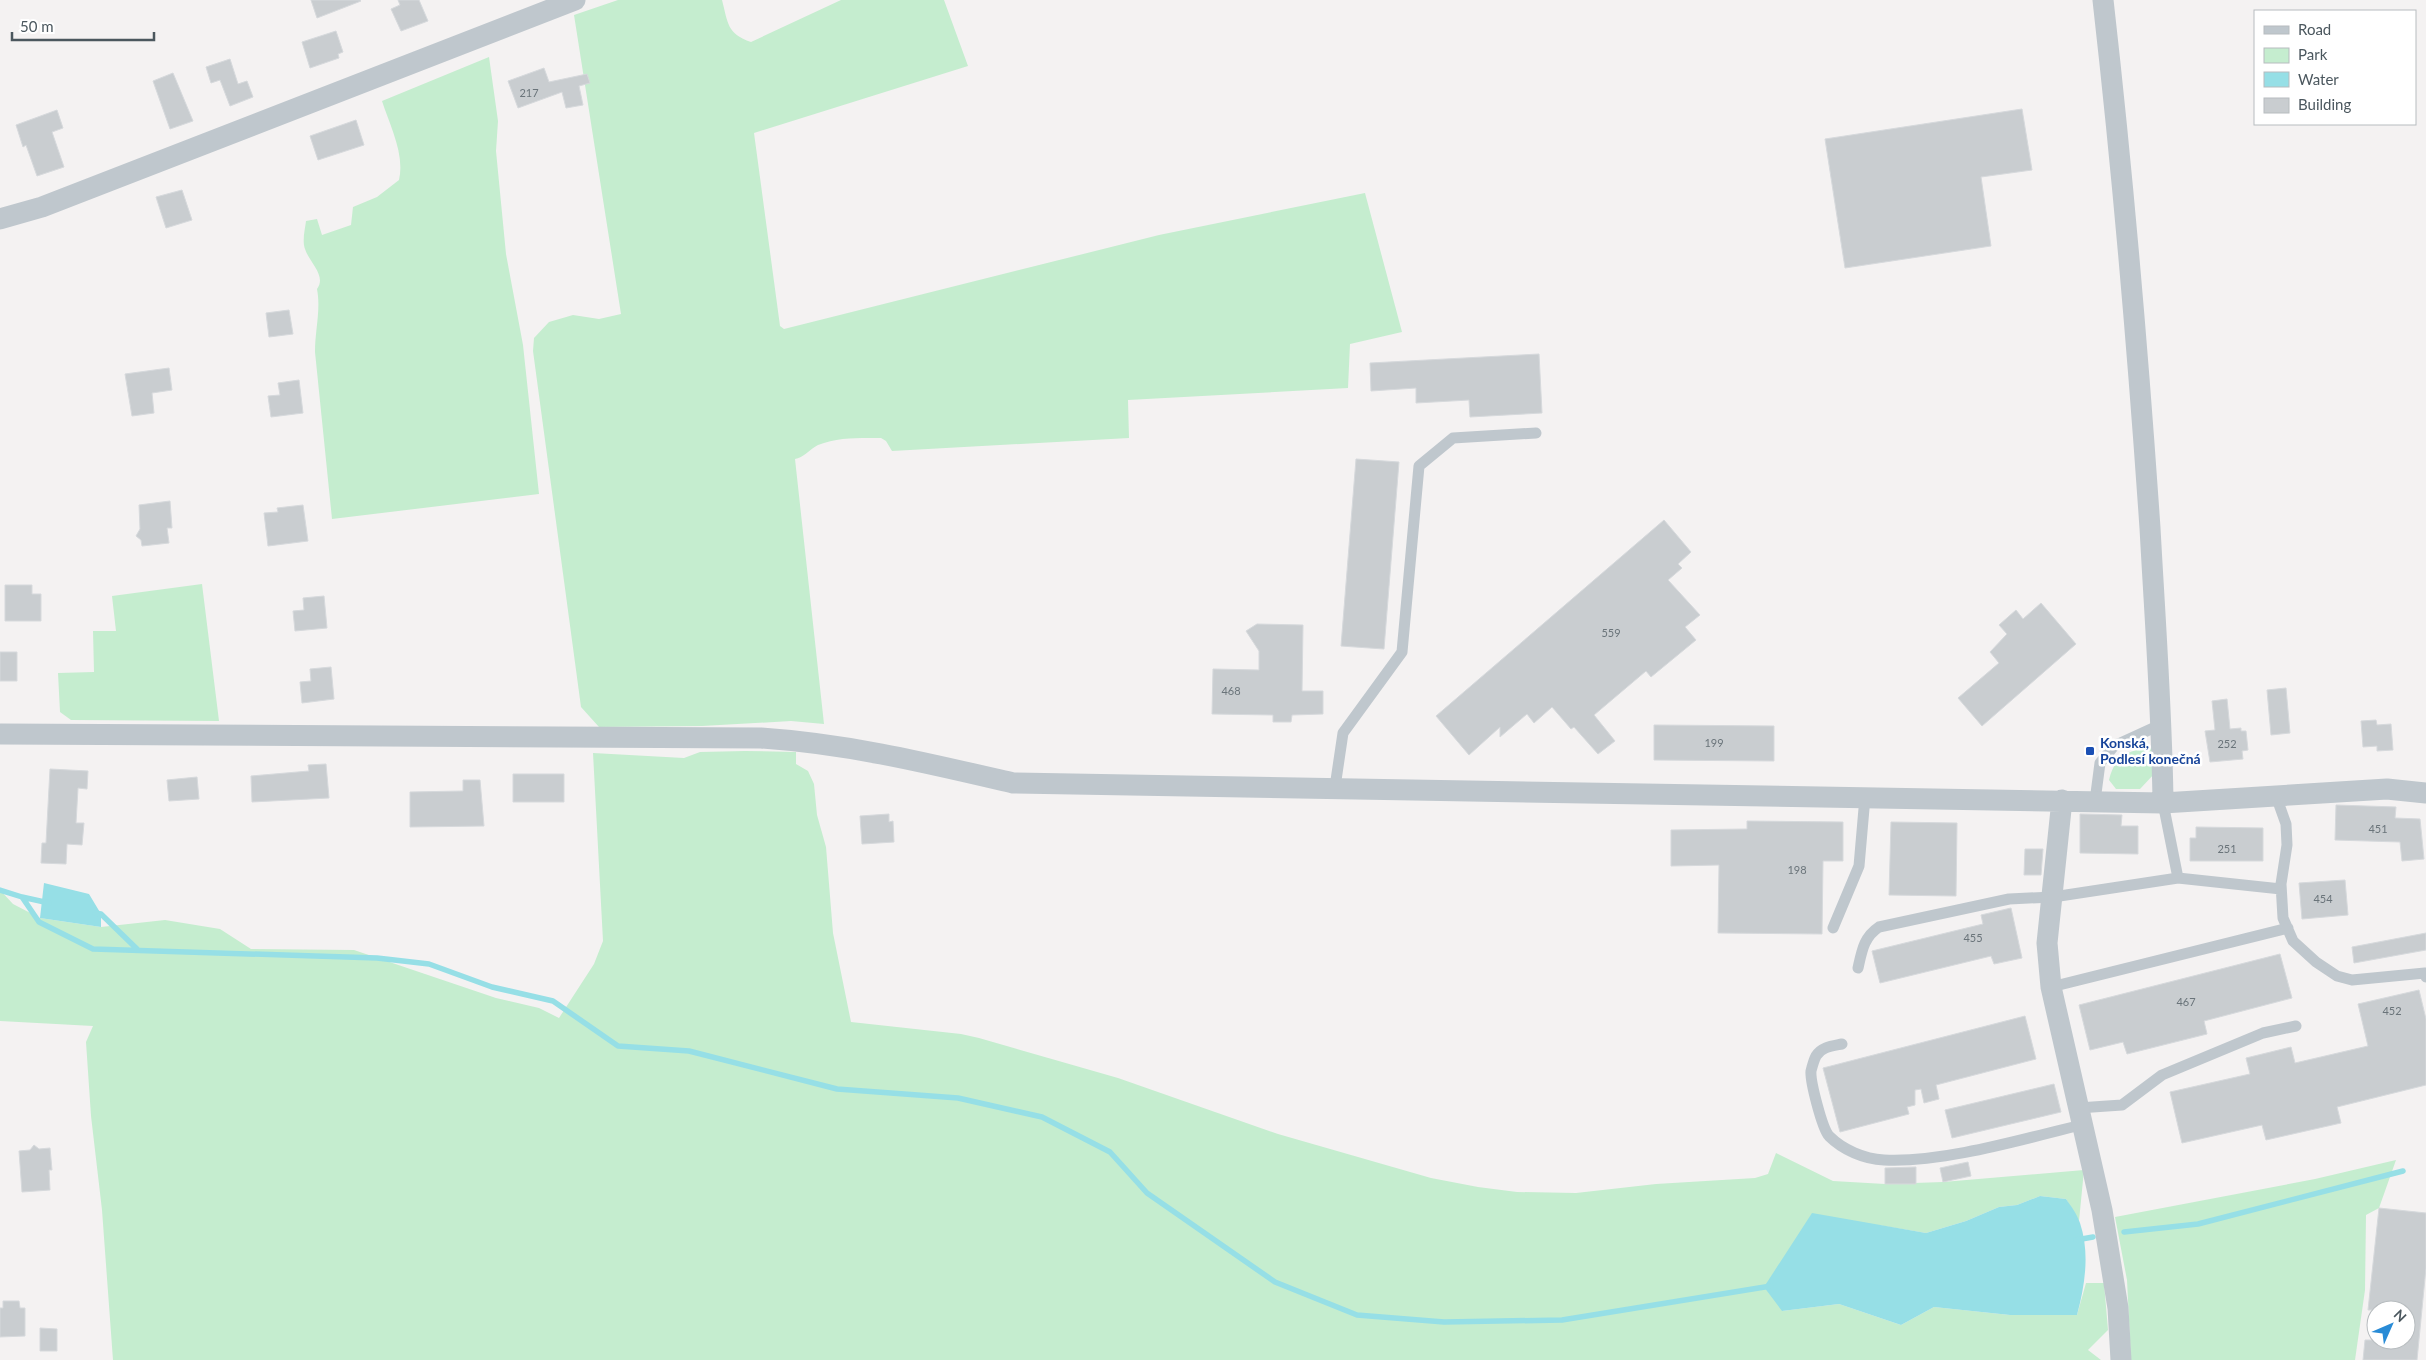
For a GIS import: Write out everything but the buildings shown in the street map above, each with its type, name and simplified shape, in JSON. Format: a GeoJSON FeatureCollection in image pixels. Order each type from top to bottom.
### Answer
{"type":"FeatureCollection","features":[{"type":"Feature","properties":{"kind":"street"},"geometry":{"type":"LineString","coordinates":[[0,219],[61,200],[575,0]]}},
{"type":"Feature","properties":{"kind":"street"},"geometry":{"type":"LineString","coordinates":[[2103,0],[2123,174],[2143,428],[2162,724],[2163,804]]}},
{"type":"Feature","properties":{"kind":"street"},"geometry":{"type":"LineString","coordinates":[[0,734],[761,738],[814,742],[865,750],[1013,782],[2062,800],[2163,804],[2387,789],[2426,793]]}},
{"type":"Feature","properties":{"kind":"street"},"geometry":{"type":"LineString","coordinates":[[2062,800],[2047,943],[2051,987],[2105,1230],[2118,1308],[2121,1360]]}},
{"type":"Feature","properties":{"kind":"lane"},"geometry":{"type":"LineString","coordinates":[[1335,787],[1343,733],[1402,652],[1418,466],[1454,438],[1536,433]]}},
{"type":"Feature","properties":{"kind":"lane"},"geometry":{"type":"LineString","coordinates":[[2095,801],[2100,763],[2114,746],[2162,724]]}},
{"type":"Feature","properties":{"kind":"lane"},"geometry":{"type":"LineString","coordinates":[[2276,796],[2286,824],[2287,845],[2282,890],[2283,918],[2293,941],[2316,962],[2337,976],[2352,980],[2425,973],[2426,977]]}},
{"type":"Feature","properties":{"kind":"lane"},"geometry":{"type":"LineString","coordinates":[[1833,928],[1859,866],[1865,797]]}},
{"type":"Feature","properties":{"kind":"lane"},"geometry":{"type":"LineString","coordinates":[[2163,804],[2178,878]]}},
{"type":"Feature","properties":{"kind":"lane"},"geometry":{"type":"LineString","coordinates":[[1858,968],[1864,942],[1870,933],[1879,927],[2009,899],[2053,897],[2178,878],[2282,890]]}},
{"type":"Feature","properties":{"kind":"lane"},"geometry":{"type":"LineString","coordinates":[[2051,987],[2288,928]]}},
{"type":"Feature","properties":{"kind":"lane"},"geometry":{"type":"LineString","coordinates":[[1842,1044],[1822,1049],[1815,1057],[1811,1072],[1824,1126],[1828,1134],[1840,1145],[1861,1156],[1884,1160],[1946,1155],[2122,1104],[2162,1075],[2263,1033],[2296,1026]]}},
{"type":"Feature","properties":{"kind":"green space"},"geometry":{"type":"Polygon","coordinates":[[[618,0],[722,0],[730,27],[737,35],[751,42],[841,0],[944,0],[968,66],[754,133],[780,326],[784,329],[1159,235],[1365,193],[1402,332],[1350,344],[1348,388],[1128,400],[1129,438],[892,451],[886,441],[881,438],[841,439],[818,445],[795,459],[824,724],[791,721],[702,726],[599,727],[581,707],[533,351],[534,338],[549,322],[573,315],[599,319],[621,314],[574,15],[618,0]]]}},
{"type":"Feature","properties":{"kind":"green space"},"geometry":{"type":"Polygon","coordinates":[[[489,57],[498,121],[496,151],[506,254],[523,345],[539,494],[332,519],[315,352],[318,305],[317,289],[320,279],[304,246],[306,221],[317,219],[322,235],[351,225],[353,207],[377,197],[399,180],[400,160],[398,150],[382,101],[489,57]]]}},
{"type":"Feature","properties":{"kind":"green space"},"geometry":{"type":"Polygon","coordinates":[[[202,584],[219,721],[71,720],[60,712],[58,673],[94,672],[93,631],[116,631],[112,596],[202,584]]]}},
{"type":"Feature","properties":{"kind":"green space"},"geometry":{"type":"Polygon","coordinates":[[[2156,747],[2155,773],[2140,789],[2116,789],[2109,780],[2115,764],[2132,751],[2156,747]]]}},
{"type":"Feature","properties":{"kind":"green space"},"geometry":{"type":"Polygon","coordinates":[[[700,752],[796,752],[796,764],[808,771],[814,784],[817,815],[826,847],[833,933],[851,1022],[961,1034],[979,1038],[1118,1078],[1278,1134],[1431,1178],[1517,1192],[1576,1193],[1656,1184],[1755,1178],[1768,1174],[1776,1153],[1833,1181],[1885,1184],[1943,1182],[2084,1170],[2079,1221],[2066,1199],[2040,1196],[2017,1205],[1999,1207],[1966,1221],[1926,1233],[1878,1225],[1782,1311],[1839,1304],[1901,1325],[1934,1307],[2010,1315],[2077,1315],[2086,1283],[2104,1283],[2108,1330],[2088,1350],[2101,1360],[113,1360],[102,1210],[91,1116],[86,1042],[93,1026],[0,1021],[0,890],[13,904],[40,918],[101,927],[165,920],[220,929],[251,949],[354,950],[496,998],[539,1008],[559,1018],[594,964],[603,941],[593,753],[684,758],[700,752]]]}},
{"type":"Feature","properties":{"kind":"green space"},"geometry":{"type":"Polygon","coordinates":[[[2396,1160],[2379,1208],[2366,1215],[2365,1290],[2355,1360],[2131,1360],[2127,1280],[2115,1217],[2315,1179],[2396,1160]]]}},
{"type":"Feature","properties":{"kind":"water"},"geometry":{"type":"Polygon","coordinates":[[[44,883],[89,894],[101,914],[101,927],[40,918],[44,883]]]}},
{"type":"Feature","properties":{"kind":"water"},"geometry":{"type":"Polygon","coordinates":[[[2040,1196],[2066,1199],[2076,1213],[2080,1223],[2086,1257],[2077,1315],[2010,1315],[1934,1307],[1901,1325],[1839,1304],[1782,1311],[1764,1287],[1812,1213],[1926,1233],[1966,1221],[1999,1207],[2017,1205],[2040,1196]]]}},
{"type":"Feature","properties":{"kind":"waterway"},"geometry":{"type":"LineString","coordinates":[[0,890],[22,897],[39,922],[93,949],[377,958],[429,964],[492,987],[553,1001],[618,1046],[689,1051],[837,1089],[958,1098],[1042,1117],[1110,1152],[1147,1193],[1275,1282],[1357,1315],[1444,1322],[1562,1320],[1771,1286]]}},
{"type":"Feature","properties":{"kind":"waterway"},"geometry":{"type":"LineString","coordinates":[[22,897],[49,903]]}},
{"type":"Feature","properties":{"kind":"waterway"},"geometry":{"type":"LineString","coordinates":[[95,913],[101,914],[137,949]]}},
{"type":"Feature","properties":{"kind":"waterway"},"geometry":{"type":"LineString","coordinates":[[2124,1232],[2198,1224],[2403,1171]]}},
{"type":"Feature","properties":{"kind":"waterway"},"geometry":{"type":"LineString","coordinates":[[2076,1240],[2093,1237]]}},
{"type":"Feature","properties":{"kind":"place","name":"Konská, Podlesí konečná"},"geometry":{"type":"Point","coordinates":[2090,751]}}]}
